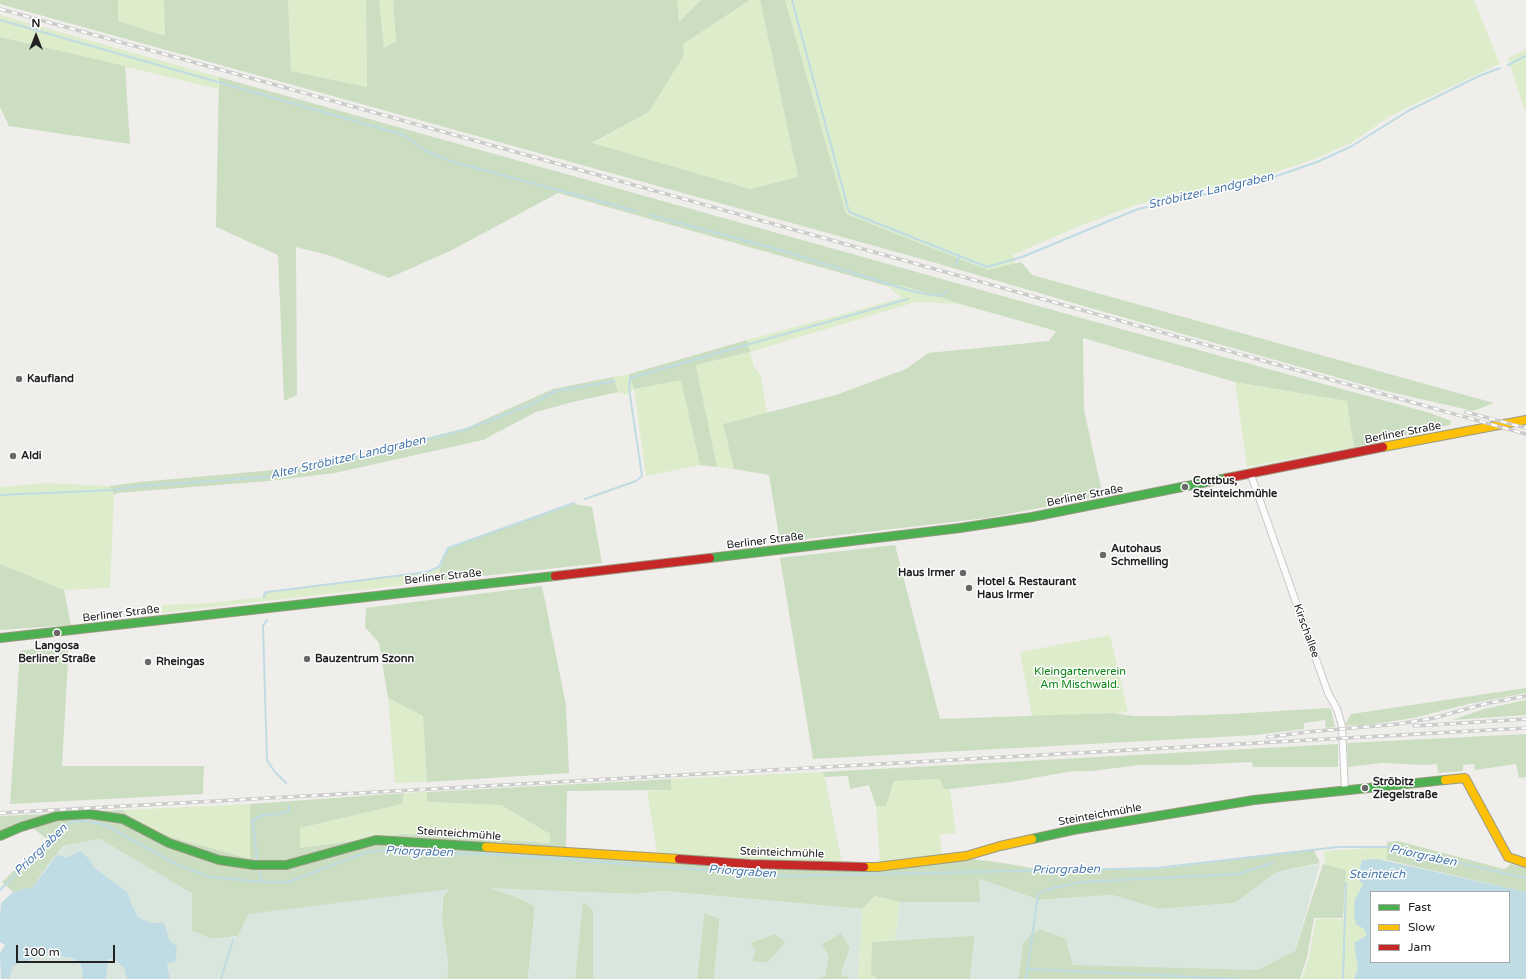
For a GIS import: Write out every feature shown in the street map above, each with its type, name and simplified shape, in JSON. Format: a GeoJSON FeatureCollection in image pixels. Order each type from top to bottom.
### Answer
{"type":"FeatureCollection","features":[{"type":"Feature","properties":{"kind":"street","name":"Berliner Straße"},"geometry":{"type":"LineString","coordinates":[[0,638],[811,547],[960,528],[1032,517],[1251,475],[1494,425],[1526,420]]}},
{"type":"Feature","properties":{"kind":"street","name":"Kirschallee"},"geometry":{"type":"LineString","coordinates":[[1251,475],[1328,693],[1337,709],[1342,726],[1345,790]]}},
{"type":"Feature","properties":{"kind":"street","name":"Steinteichmühle"},"geometry":{"type":"LineString","coordinates":[[0,836],[21,827],[57,816],[89,814],[105,815],[123,819],[169,844],[219,860],[254,865],[286,865],[376,840],[387,840],[750,864],[877,867],[966,856],[1000,846],[1073,830],[1254,800],[1465,778],[1508,857],[1526,863]]}},
{"type":"Feature","properties":{"kind":"green space"},"geometry":{"type":"Polygon","coordinates":[[[0,0],[118,0],[118,21],[165,36],[164,0],[288,0],[291,71],[367,87],[366,0],[379,0],[384,48],[396,41],[393,0],[677,0],[679,22],[701,0],[750,0],[683,44],[684,55],[649,112],[592,143],[750,189],[798,177],[760,0],[785,0],[846,214],[988,270],[1021,262],[1032,275],[1494,403],[1473,411],[1382,390],[936,263],[0,4],[0,0]]]}},
{"type":"Feature","properties":{"kind":"green space"},"geometry":{"type":"Polygon","coordinates":[[[118,0],[164,0],[165,36],[117,21],[118,0]]]}},
{"type":"Feature","properties":{"kind":"green space"},"geometry":{"type":"Polygon","coordinates":[[[288,0],[366,0],[367,87],[291,71],[288,0]]]}},
{"type":"Feature","properties":{"kind":"green space"},"geometry":{"type":"Polygon","coordinates":[[[379,0],[393,0],[396,41],[384,48],[379,0]]]}},
{"type":"Feature","properties":{"kind":"green space"},"geometry":{"type":"Polygon","coordinates":[[[677,0],[701,0],[679,23],[677,0]]]}},
{"type":"Feature","properties":{"kind":"green space"},"geometry":{"type":"Polygon","coordinates":[[[750,0],[760,0],[798,177],[750,189],[592,144],[649,112],[683,44],[750,0]]]}},
{"type":"Feature","properties":{"kind":"green space"},"geometry":{"type":"Polygon","coordinates":[[[785,0],[1474,0],[1500,64],[1390,116],[1351,143],[1312,160],[1258,178],[1136,205],[1082,225],[1013,255],[1015,265],[988,270],[846,214],[785,0]]]}},
{"type":"Feature","properties":{"kind":"green space"},"geometry":{"type":"Polygon","coordinates":[[[0,15],[219,77],[218,89],[0,37],[0,15]]]}},
{"type":"Feature","properties":{"kind":"green space"},"geometry":{"type":"Polygon","coordinates":[[[0,37],[125,66],[130,144],[9,126],[0,107],[0,37]]]}},
{"type":"Feature","properties":{"kind":"green space"},"geometry":{"type":"Polygon","coordinates":[[[1526,49],[1526,111],[1525,112],[1508,58],[1526,49]]]}},
{"type":"Feature","properties":{"kind":"green space"},"geometry":{"type":"Polygon","coordinates":[[[219,77],[1092,321],[1430,413],[1451,421],[1450,425],[1354,447],[1347,401],[1235,382],[1083,338],[1084,410],[1103,496],[987,518],[780,542],[769,475],[734,469],[723,424],[836,395],[906,369],[928,353],[1049,341],[1056,331],[899,285],[887,286],[558,193],[452,250],[389,278],[331,256],[296,247],[297,395],[284,401],[278,255],[216,227],[219,77]]]}},
{"type":"Feature","properties":{"kind":"green space"},"geometry":{"type":"Polygon","coordinates":[[[899,285],[960,304],[916,302],[750,352],[747,340],[902,298],[887,286],[899,285]]]}},
{"type":"Feature","properties":{"kind":"green space"},"geometry":{"type":"Polygon","coordinates":[[[747,340],[750,352],[696,365],[717,467],[700,465],[681,380],[634,389],[629,374],[747,340]]]}},
{"type":"Feature","properties":{"kind":"green space"},"geometry":{"type":"Polygon","coordinates":[[[750,352],[754,367],[761,376],[767,413],[723,424],[734,469],[717,467],[696,365],[750,352]]]}},
{"type":"Feature","properties":{"kind":"green space"},"geometry":{"type":"Polygon","coordinates":[[[629,374],[634,389],[627,395],[618,392],[613,377],[629,374]]]}},
{"type":"Feature","properties":{"kind":"green space"},"geometry":{"type":"Polygon","coordinates":[[[613,377],[618,392],[536,412],[483,440],[335,473],[269,481],[117,493],[114,495],[110,486],[322,464],[466,428],[553,389],[613,377]]]}},
{"type":"Feature","properties":{"kind":"green space"},"geometry":{"type":"Polygon","coordinates":[[[681,379],[700,465],[646,476],[634,389],[681,379]]]}},
{"type":"Feature","properties":{"kind":"green space"},"geometry":{"type":"Polygon","coordinates":[[[1235,382],[1348,401],[1354,447],[1247,467],[1235,382]]]}},
{"type":"Feature","properties":{"kind":"green space"},"geometry":{"type":"Polygon","coordinates":[[[47,483],[110,486],[114,495],[110,588],[64,590],[0,564],[0,487],[47,483]]]}},
{"type":"Feature","properties":{"kind":"green space"},"geometry":{"type":"Polygon","coordinates":[[[574,504],[592,507],[602,563],[437,581],[440,568],[448,548],[574,504]]]}},
{"type":"Feature","properties":{"kind":"green space"},"geometry":{"type":"Polygon","coordinates":[[[895,545],[940,719],[1113,713],[1133,716],[1167,716],[1328,708],[1331,709],[1335,727],[1326,728],[1325,720],[1304,723],[1304,729],[1256,735],[813,759],[780,558],[895,545]]]}},
{"type":"Feature","properties":{"kind":"green space"},"geometry":{"type":"Polygon","coordinates":[[[0,564],[64,590],[71,625],[0,630],[0,564]]]}},
{"type":"Feature","properties":{"kind":"green space"},"geometry":{"type":"Polygon","coordinates":[[[440,568],[437,581],[162,613],[162,605],[210,603],[264,597],[264,594],[267,592],[427,572],[440,568]]]}},
{"type":"Feature","properties":{"kind":"green space"},"geometry":{"type":"Polygon","coordinates":[[[542,586],[566,705],[569,773],[427,782],[423,716],[388,698],[379,643],[365,627],[366,608],[542,586]]]}},
{"type":"Feature","properties":{"kind":"green space","name":"Kleingartenverein Am Mischwald."},"geometry":{"type":"Polygon","coordinates":[[[1110,635],[1128,712],[1032,717],[1020,652],[1110,635]]]}},
{"type":"Feature","properties":{"kind":"green space"},"geometry":{"type":"Polygon","coordinates":[[[69,643],[62,766],[204,766],[203,794],[10,804],[20,651],[69,643]]]}},
{"type":"Feature","properties":{"kind":"green space"},"geometry":{"type":"Polygon","coordinates":[[[1526,688],[1526,693],[1469,704],[1413,718],[1361,726],[1345,725],[1351,714],[1526,688]]]}},
{"type":"Feature","properties":{"kind":"green space"},"geometry":{"type":"Polygon","coordinates":[[[388,698],[423,716],[427,782],[395,783],[388,698]]]}},
{"type":"Feature","properties":{"kind":"green space"},"geometry":{"type":"Polygon","coordinates":[[[1526,700],[1526,715],[1452,720],[1484,709],[1526,700]]]}},
{"type":"Feature","properties":{"kind":"green space"},"geometry":{"type":"Polygon","coordinates":[[[1526,734],[1526,777],[1519,778],[1516,764],[1475,770],[1474,764],[1463,765],[1463,771],[1438,773],[1437,764],[1425,765],[1382,763],[1348,767],[1347,743],[1526,734]]]}},
{"type":"Feature","properties":{"kind":"green space"},"geometry":{"type":"Polygon","coordinates":[[[1338,744],[1338,767],[1253,767],[1252,762],[1186,765],[1139,765],[1092,771],[1073,771],[1011,782],[950,789],[944,789],[940,779],[894,781],[886,806],[876,806],[869,785],[850,789],[848,776],[825,777],[822,772],[1338,744]]]}},
{"type":"Feature","properties":{"kind":"green space"},"geometry":{"type":"Polygon","coordinates":[[[822,772],[825,777],[842,863],[823,870],[655,860],[657,853],[647,791],[671,790],[671,779],[822,772]]]}},
{"type":"Feature","properties":{"kind":"green space"},"geometry":{"type":"Polygon","coordinates":[[[671,779],[671,790],[567,791],[566,848],[657,854],[655,859],[823,869],[826,861],[880,863],[942,855],[1037,869],[1158,869],[1313,849],[1320,863],[1277,872],[1235,903],[1159,909],[1112,895],[1039,900],[979,879],[981,902],[900,902],[875,896],[862,909],[662,891],[636,894],[492,889],[512,895],[535,906],[528,979],[447,979],[448,962],[442,921],[443,897],[449,889],[238,936],[212,939],[192,931],[100,839],[63,846],[33,887],[13,892],[2,882],[47,839],[26,823],[0,834],[0,816],[123,810],[129,817],[163,835],[250,859],[250,804],[404,793],[402,804],[300,828],[300,848],[403,834],[550,843],[550,834],[501,805],[427,802],[427,792],[671,779]]]}},
{"type":"Feature","properties":{"kind":"green space"},"geometry":{"type":"Polygon","coordinates":[[[940,779],[944,789],[950,789],[956,833],[940,835],[942,855],[880,863],[876,806],[886,806],[894,781],[940,779]]]}},
{"type":"Feature","properties":{"kind":"green space"},"geometry":{"type":"Polygon","coordinates":[[[427,792],[427,802],[501,805],[550,834],[551,843],[403,834],[299,848],[300,828],[402,804],[404,793],[427,792]]]}},
{"type":"Feature","properties":{"kind":"green space"},"geometry":{"type":"Polygon","coordinates":[[[250,804],[250,860],[163,835],[129,817],[123,810],[250,804]]]}},
{"type":"Feature","properties":{"kind":"green space"},"geometry":{"type":"Polygon","coordinates":[[[1398,841],[1504,869],[1511,864],[1526,868],[1526,892],[1387,860],[1387,842],[1398,841]]]}},
{"type":"Feature","properties":{"kind":"green space"},"geometry":{"type":"Polygon","coordinates":[[[1387,847],[1387,860],[1362,860],[1357,878],[1364,885],[1356,924],[1364,929],[1367,935],[1354,979],[1302,979],[1309,957],[1316,919],[1344,919],[1346,870],[1325,865],[1324,851],[1387,847]]]}},
{"type":"Feature","properties":{"kind":"green space"},"geometry":{"type":"Polygon","coordinates":[[[1323,864],[1346,870],[1343,918],[1314,918],[1307,957],[1300,979],[1018,979],[1023,943],[1030,935],[1040,929],[1065,938],[1295,951],[1323,864]]]}},
{"type":"Feature","properties":{"kind":"green space"},"geometry":{"type":"Polygon","coordinates":[[[875,896],[900,902],[895,940],[872,942],[871,974],[877,979],[858,979],[862,909],[875,896]]]}},
{"type":"Feature","properties":{"kind":"green space"},"geometry":{"type":"Polygon","coordinates":[[[582,901],[593,910],[593,979],[575,979],[582,901]]]}},
{"type":"Feature","properties":{"kind":"green space"},"geometry":{"type":"Polygon","coordinates":[[[704,913],[720,918],[714,979],[697,979],[704,913]]]}},
{"type":"Feature","properties":{"kind":"green space"},"geometry":{"type":"Polygon","coordinates":[[[841,933],[850,948],[841,974],[849,977],[849,979],[819,979],[825,976],[822,944],[841,933]]]}},
{"type":"Feature","properties":{"kind":"green space"},"geometry":{"type":"Polygon","coordinates":[[[774,934],[786,941],[777,953],[766,963],[751,961],[750,943],[774,934]]]}},
{"type":"Feature","properties":{"kind":"green space"},"geometry":{"type":"Polygon","coordinates":[[[975,935],[970,979],[877,979],[871,974],[872,942],[975,935]]]}},
{"type":"Feature","properties":{"kind":"shaded area"},"geometry":{"type":"Polygon","coordinates":[[[100,839],[192,893],[192,931],[212,939],[238,936],[248,914],[450,889],[443,897],[442,921],[448,962],[447,979],[170,979],[167,962],[170,941],[164,923],[152,923],[138,917],[128,893],[95,868],[87,857],[66,858],[57,854],[63,846],[100,839]]]}},
{"type":"Feature","properties":{"kind":"shaded area"},"geometry":{"type":"Polygon","coordinates":[[[1320,864],[1295,951],[1258,970],[1073,965],[1065,938],[1040,929],[1030,935],[1023,943],[1018,979],[970,979],[975,936],[895,940],[900,902],[980,902],[979,879],[1039,900],[1112,895],[1159,909],[1235,903],[1277,872],[1320,864]]]}},
{"type":"Feature","properties":{"kind":"shaded area"},"geometry":{"type":"Polygon","coordinates":[[[490,888],[636,894],[662,891],[862,909],[858,979],[849,979],[849,977],[841,975],[850,949],[841,933],[822,944],[829,956],[825,976],[819,979],[714,979],[720,919],[704,913],[697,979],[593,979],[593,910],[583,902],[575,979],[528,979],[535,906],[512,895],[490,888]],[[774,934],[750,943],[756,950],[752,961],[766,963],[777,953],[786,941],[774,934]]]}},
{"type":"Feature","properties":{"kind":"shaded area"},"geometry":{"type":"Polygon","coordinates":[[[47,954],[72,958],[80,962],[83,974],[82,979],[9,979],[13,966],[47,954]]]}},
{"type":"Feature","properties":{"kind":"shaded area"},"geometry":{"type":"Polygon","coordinates":[[[107,959],[114,959],[124,968],[127,979],[106,979],[107,959]]]}},
{"type":"Feature","properties":{"kind":"water"},"geometry":{"type":"Polygon","coordinates":[[[80,851],[87,857],[95,868],[128,893],[138,917],[152,923],[164,923],[170,941],[177,947],[175,962],[167,963],[170,979],[127,979],[124,968],[114,959],[108,959],[106,979],[82,979],[83,974],[80,962],[72,958],[47,954],[13,966],[9,979],[1,979],[0,953],[5,945],[0,942],[1,903],[13,892],[33,887],[57,854],[66,858],[80,851]]]}},
{"type":"Feature","properties":{"kind":"water","name":"Steinteich"},"geometry":{"type":"Polygon","coordinates":[[[1378,859],[1526,892],[1526,979],[1354,979],[1358,968],[1354,943],[1367,935],[1364,929],[1356,924],[1354,914],[1355,899],[1363,885],[1357,878],[1362,860],[1378,859]]]}},
{"type":"Feature","properties":{"kind":"waterway","name":"Ströbitzer Landgraben"},"geometry":{"type":"LineString","coordinates":[[792,0],[849,212],[987,267],[1022,257],[1138,209],[1259,182],[1317,162],[1352,146],[1408,111],[1479,76],[1500,68]]}},
{"type":"Feature","properties":{"kind":"waterway"},"geometry":{"type":"LineString","coordinates":[[0,20],[404,135],[426,151],[450,161],[636,211]]}},
{"type":"Feature","properties":{"kind":"waterway","name":"Ströbitzer Landgraben"},"geometry":{"type":"LineString","coordinates":[[1508,65],[1526,56]]}},
{"type":"Feature","properties":{"kind":"waterway"},"geometry":{"type":"LineString","coordinates":[[650,215],[780,250],[911,291],[937,296],[948,290]]}},
{"type":"Feature","properties":{"kind":"waterway"},"geometry":{"type":"LineString","coordinates":[[956,264],[959,255]]}},
{"type":"Feature","properties":{"kind":"waterway"},"geometry":{"type":"LineString","coordinates":[[585,499],[636,481],[642,476],[629,388],[630,378],[908,299]]}},
{"type":"Feature","properties":{"kind":"waterway","name":"Alter Ströbitzer Landgraben"},"geometry":{"type":"LineString","coordinates":[[0,495],[114,490],[139,486],[268,477],[323,466],[467,429],[530,405],[556,391],[615,381]]}},
{"type":"Feature","properties":{"kind":"waterway"},"geometry":{"type":"LineString","coordinates":[[264,597],[264,594],[267,592],[427,572],[439,567],[448,548],[574,503]]}},
{"type":"Feature","properties":{"kind":"waterway"},"geometry":{"type":"LineString","coordinates":[[267,620],[263,626],[267,760],[274,771],[286,783]]}},
{"type":"Feature","properties":{"kind":"waterway"},"geometry":{"type":"LineString","coordinates":[[257,860],[253,820],[263,815],[279,814],[289,811],[289,805]]}},
{"type":"Feature","properties":{"kind":"waterway","name":"Priorgraben"},"geometry":{"type":"LineString","coordinates":[[0,890],[70,822],[86,821],[105,825],[178,865],[210,877],[262,882],[288,882],[367,852],[387,850],[521,856],[786,876],[1157,868],[1338,847],[1388,847],[1526,878]]}},
{"type":"Feature","properties":{"kind":"waterway"},"geometry":{"type":"LineString","coordinates":[[1026,979],[1038,895],[1045,890],[1081,882],[1238,874],[1273,863]]}},
{"type":"Feature","properties":{"kind":"waterway"},"geometry":{"type":"LineString","coordinates":[[259,869],[262,882]]}},
{"type":"Feature","properties":{"kind":"waterway"},"geometry":{"type":"LineString","coordinates":[[1343,979],[1346,883]]}},
{"type":"Feature","properties":{"kind":"waterway"},"geometry":{"type":"LineString","coordinates":[[221,979],[233,940]]}},
{"type":"Feature","properties":{"kind":"waterway"},"geometry":{"type":"LineString","coordinates":[[1027,969],[1237,979]]}},
{"type":"Feature","properties":{"kind":"railway"},"geometry":{"type":"LineString","coordinates":[[0,9],[1526,434]]}},
{"type":"Feature","properties":{"kind":"railway"},"geometry":{"type":"LineString","coordinates":[[1466,412],[1526,428]]}},
{"type":"Feature","properties":{"kind":"railway"},"geometry":{"type":"LineString","coordinates":[[1268,737],[1398,724],[1434,718],[1484,704],[1526,696]]}},
{"type":"Feature","properties":{"kind":"railway"},"geometry":{"type":"LineString","coordinates":[[1414,726],[1526,719]]}},
{"type":"Feature","properties":{"kind":"railway"},"geometry":{"type":"LineString","coordinates":[[0,813],[1526,728]]}},
{"type":"Feature","properties":{"kind":"traffic: fast"},"geometry":{"type":"LineString","coordinates":[[710,558],[960,528],[1032,517],[1227,478]]}},
{"type":"Feature","properties":{"kind":"traffic: fast"},"geometry":{"type":"LineString","coordinates":[[0,638],[555,576]]}},
{"type":"Feature","properties":{"kind":"traffic: fast"},"geometry":{"type":"LineString","coordinates":[[1032,839],[1073,830],[1254,800],[1445,780]]}},
{"type":"Feature","properties":{"kind":"traffic: fast"},"geometry":{"type":"LineString","coordinates":[[0,836],[21,827],[57,816],[89,814],[123,819],[169,843],[219,860],[254,865],[286,865],[376,840],[486,847]]}},
{"type":"Feature","properties":{"kind":"traffic: slow"},"geometry":{"type":"LineString","coordinates":[[1383,447],[1526,420]]}},
{"type":"Feature","properties":{"kind":"traffic: slow"},"geometry":{"type":"LineString","coordinates":[[1445,780],[1465,778],[1508,857],[1526,863]]}},
{"type":"Feature","properties":{"kind":"traffic: slow"},"geometry":{"type":"LineString","coordinates":[[864,867],[877,867],[966,856],[1000,846],[1032,839]]}},
{"type":"Feature","properties":{"kind":"traffic: slow"},"geometry":{"type":"LineString","coordinates":[[486,847],[679,859]]}},
{"type":"Feature","properties":{"kind":"traffic: jam"},"geometry":{"type":"LineString","coordinates":[[1227,478],[1383,447]]}},
{"type":"Feature","properties":{"kind":"traffic: jam"},"geometry":{"type":"LineString","coordinates":[[555,576],[710,558]]}},
{"type":"Feature","properties":{"kind":"traffic: jam"},"geometry":{"type":"LineString","coordinates":[[679,859],[750,864],[864,867]]}},
{"type":"Feature","properties":{"kind":"place","name":"Kaufland"},"geometry":{"type":"Point","coordinates":[19,379]}},
{"type":"Feature","properties":{"kind":"place","name":"Aldi"},"geometry":{"type":"Point","coordinates":[13,456]}},
{"type":"Feature","properties":{"kind":"place","name":"Cottbus, Steinteichmühle"},"geometry":{"type":"Point","coordinates":[1185,487]}},
{"type":"Feature","properties":{"kind":"place","name":"Autohaus Schmelling"},"geometry":{"type":"Point","coordinates":[1103,555]}},
{"type":"Feature","properties":{"kind":"place","name":"Haus Irmer"},"geometry":{"type":"Point","coordinates":[963,573]}},
{"type":"Feature","properties":{"kind":"place","name":"Hotel & Restaurant Haus Irmer"},"geometry":{"type":"Point","coordinates":[969,588]}},
{"type":"Feature","properties":{"kind":"place","name":"Langosa Berliner Straße"},"geometry":{"type":"Point","coordinates":[57,633]}},
{"type":"Feature","properties":{"kind":"place","name":"Bauzentrum Szonn"},"geometry":{"type":"Point","coordinates":[307,659]}},
{"type":"Feature","properties":{"kind":"place","name":"Rheingas"},"geometry":{"type":"Point","coordinates":[148,662]}},
{"type":"Feature","properties":{"kind":"place","name":"Ströbitz Ziegelstraße"},"geometry":{"type":"Point","coordinates":[1365,788]}}]}
